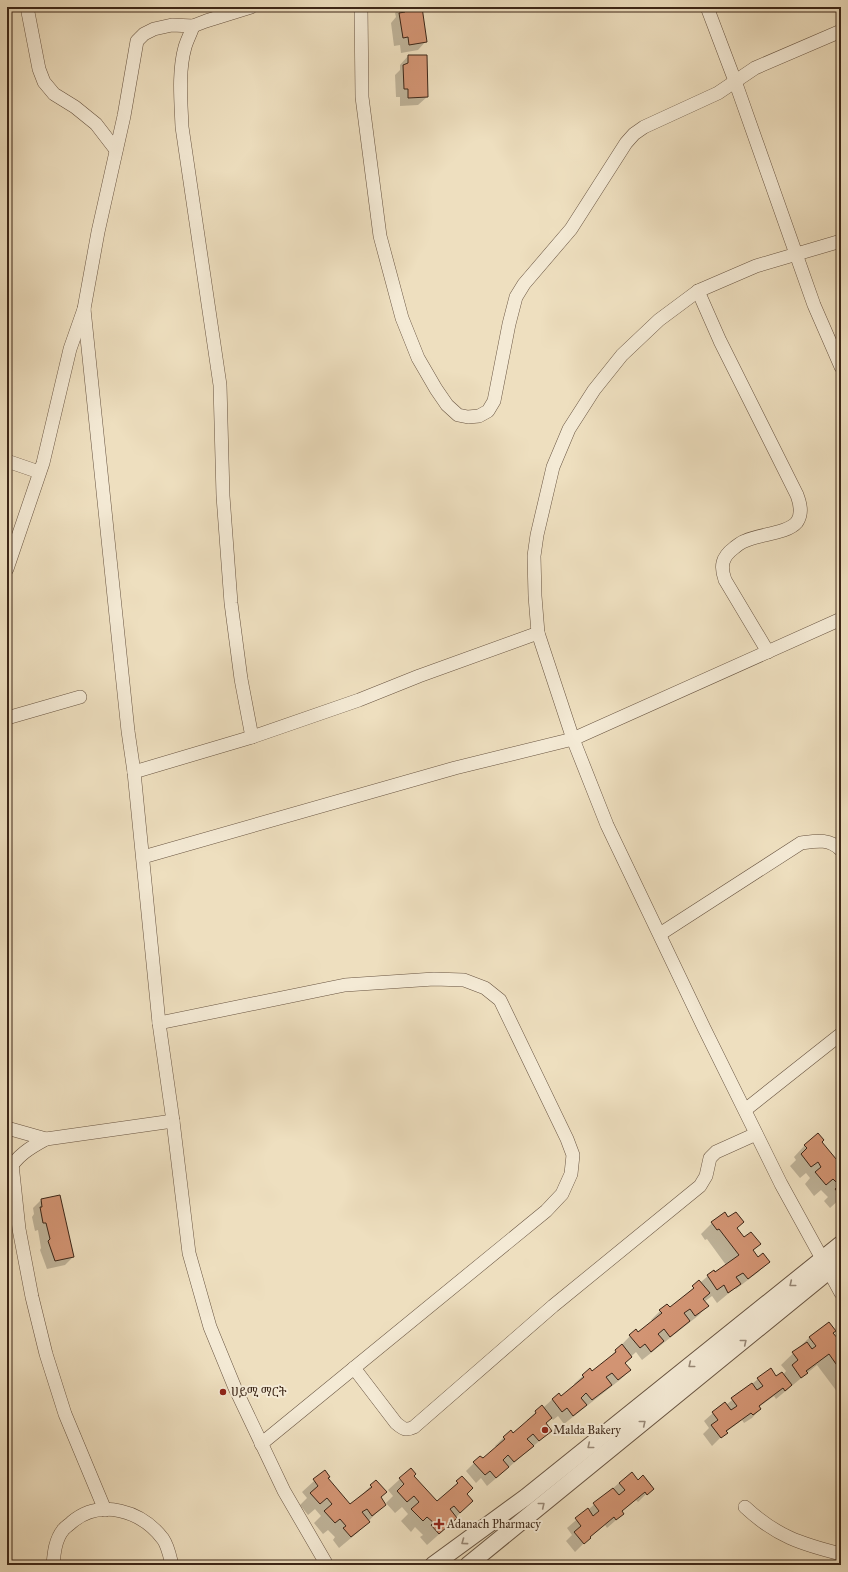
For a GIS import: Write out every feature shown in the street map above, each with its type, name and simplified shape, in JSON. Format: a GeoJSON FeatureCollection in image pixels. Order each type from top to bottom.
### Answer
{"type":"FeatureCollection","features":[{"type":"Feature","properties":{"kind":"street"},"geometry":{"type":"LineString","coordinates":[[27,7],[39,69],[44,82],[54,94],[75,107],[96,124],[116,150]]}},
{"type":"Feature","properties":{"kind":"street"},"geometry":{"type":"LineString","coordinates":[[7,568],[39,472],[44,463],[70,349],[84,309],[98,232],[138,41],[144,34],[154,29],[172,25],[193,26],[251,7]]}},
{"type":"Feature","properties":{"kind":"street"},"geometry":{"type":"LineString","coordinates":[[361,7],[362,97],[380,236],[389,272],[402,318],[418,358],[448,405],[458,414],[468,417],[479,416],[488,411],[494,401],[509,324],[516,297],[524,284],[571,229],[626,143],[634,134],[644,127],[718,93],[755,68],[841,31]]}},
{"type":"Feature","properties":{"kind":"street"},"geometry":{"type":"LineString","coordinates":[[707,7],[735,81],[814,305],[841,367]]}},
{"type":"Feature","properties":{"kind":"street"},"geometry":{"type":"LineString","coordinates":[[193,26],[185,47],[181,72],[180,98],[182,127],[220,385],[223,496],[231,603],[252,737]]}},
{"type":"Feature","properties":{"kind":"street"},"geometry":{"type":"LineString","coordinates":[[841,241],[756,266],[698,291],[659,320],[622,355],[594,390],[569,429],[553,467],[534,556],[538,633],[573,739],[607,825],[756,1134],[781,1184],[841,1293]]}},
{"type":"Feature","properties":{"kind":"street"},"geometry":{"type":"LineString","coordinates":[[698,291],[720,341],[797,495],[800,506],[800,515],[796,522],[789,528],[744,541],[729,552],[724,559],[722,569],[725,580],[768,652]]}},
{"type":"Feature","properties":{"kind":"street"},"geometry":{"type":"LineString","coordinates":[[84,309],[128,731],[134,772],[159,1023],[173,1121],[189,1253],[210,1328],[235,1388],[284,1490],[327,1565]]}},
{"type":"Feature","properties":{"kind":"street"},"geometry":{"type":"LineString","coordinates":[[7,461],[39,472]]}},
{"type":"Feature","properties":{"kind":"street"},"geometry":{"type":"LineString","coordinates":[[142,857],[455,768],[573,739],[841,619]]}},
{"type":"Feature","properties":{"kind":"street"},"geometry":{"type":"LineString","coordinates":[[134,772],[252,737],[359,700],[418,676],[538,633]]}},
{"type":"Feature","properties":{"kind":"street"},"geometry":{"type":"LineString","coordinates":[[7,718],[80,697]]}},
{"type":"Feature","properties":{"kind":"street"},"geometry":{"type":"LineString","coordinates":[[660,934],[801,843],[820,840],[836,845],[841,850]]}},
{"type":"Feature","properties":{"kind":"street"},"geometry":{"type":"LineString","coordinates":[[159,1023],[345,985],[434,979],[464,980],[485,988],[500,1000],[568,1139],[573,1155],[571,1174],[562,1194],[546,1211],[262,1444]]}},
{"type":"Feature","properties":{"kind":"street"},"geometry":{"type":"LineString","coordinates":[[745,1110],[841,1034]]}},
{"type":"Feature","properties":{"kind":"street"},"geometry":{"type":"LineString","coordinates":[[105,1510],[65,1414],[46,1354],[32,1296],[9,1169],[27,1149],[46,1139],[173,1121]]}},
{"type":"Feature","properties":{"kind":"street"},"geometry":{"type":"LineString","coordinates":[[7,1128],[46,1139]]}},
{"type":"Feature","properties":{"kind":"street"},"geometry":{"type":"LineString","coordinates":[[354,1368],[396,1423],[402,1428],[408,1430],[414,1427],[553,1306],[700,1186],[706,1176],[710,1158],[716,1152],[756,1134]]}},
{"type":"Feature","properties":{"kind":"street"},"geometry":{"type":"LineString","coordinates":[[468,1565],[794,1301],[826,1265],[841,1244]]}},
{"type":"Feature","properties":{"kind":"street"},"geometry":{"type":"LineString","coordinates":[[433,1565],[526,1497],[826,1265],[841,1261]]}},
{"type":"Feature","properties":{"kind":"street"},"geometry":{"type":"LineString","coordinates":[[745,1507],[775,1531],[794,1541],[841,1554]]}},
{"type":"Feature","properties":{"kind":"street"},"geometry":{"type":"LineString","coordinates":[[53,1565],[56,1545],[62,1530],[78,1517],[93,1511],[105,1510],[121,1510],[152,1527],[164,1540],[172,1565]]}},
{"type":"Feature","properties":{"kind":"building"},"geometry":{"type":"Polygon","coordinates":[[[404,7],[422,7],[427,42],[409,45],[408,37],[403,38],[399,13],[405,12],[404,7]]]}},
{"type":"Feature","properties":{"kind":"building"},"geometry":{"type":"Polygon","coordinates":[[[408,55],[427,55],[428,97],[408,98],[408,89],[404,89],[403,65],[408,63],[408,55]]]}},
{"type":"Feature","properties":{"kind":"building"},"geometry":{"type":"Polygon","coordinates":[[[818,1133],[824,1140],[822,1142],[841,1165],[841,1196],[835,1189],[839,1185],[833,1179],[826,1185],[815,1172],[821,1167],[818,1162],[811,1167],[801,1154],[807,1148],[804,1145],[818,1133]]]}},
{"type":"Feature","properties":{"kind":"building"},"geometry":{"type":"Polygon","coordinates":[[[60,1195],[74,1257],[55,1261],[48,1241],[50,1239],[46,1223],[43,1223],[40,1207],[42,1207],[41,1199],[60,1195]]]}},
{"type":"Feature","properties":{"kind":"building"},"geometry":{"type":"Polygon","coordinates":[[[725,1212],[728,1217],[736,1212],[744,1222],[737,1228],[744,1237],[751,1232],[761,1244],[753,1250],[758,1257],[763,1253],[770,1262],[748,1279],[743,1273],[736,1277],[741,1284],[728,1293],[724,1285],[717,1290],[707,1275],[714,1270],[715,1272],[739,1255],[719,1229],[717,1230],[711,1222],[725,1212]]]}},
{"type":"Feature","properties":{"kind":"building"},"geometry":{"type":"Polygon","coordinates":[[[699,1280],[710,1293],[703,1299],[709,1306],[695,1316],[690,1309],[684,1313],[690,1321],[670,1337],[664,1329],[658,1334],[664,1341],[651,1352],[645,1344],[640,1348],[629,1335],[636,1329],[638,1332],[662,1313],[659,1310],[667,1304],[670,1307],[694,1288],[692,1286],[699,1280]]]}},
{"type":"Feature","properties":{"kind":"building"},"geometry":{"type":"Polygon","coordinates":[[[829,1322],[836,1331],[833,1333],[839,1340],[841,1339],[841,1371],[829,1354],[806,1371],[808,1373],[801,1378],[792,1365],[798,1360],[792,1352],[807,1342],[812,1349],[816,1346],[809,1337],[829,1322]]]}},
{"type":"Feature","properties":{"kind":"building"},"geometry":{"type":"Polygon","coordinates":[[[622,1344],[632,1357],[625,1363],[631,1370],[618,1380],[612,1373],[606,1377],[612,1385],[592,1400],[586,1393],[581,1398],[587,1405],[573,1416],[567,1408],[562,1412],[552,1399],[559,1393],[561,1396],[584,1377],[582,1375],[590,1368],[592,1371],[616,1352],[615,1350],[622,1344]]]}},
{"type":"Feature","properties":{"kind":"building"},"geometry":{"type":"Polygon","coordinates":[[[771,1368],[776,1376],[782,1372],[792,1385],[785,1391],[783,1388],[759,1406],[761,1409],[753,1415],[751,1413],[726,1431],[728,1433],[721,1438],[711,1425],[718,1420],[712,1412],[725,1402],[731,1410],[737,1406],[731,1398],[752,1383],[757,1390],[763,1386],[757,1378],[771,1368]]]}},
{"type":"Feature","properties":{"kind":"building"},"geometry":{"type":"Polygon","coordinates":[[[542,1405],[552,1418],[546,1423],[552,1431],[539,1441],[533,1434],[527,1439],[534,1446],[514,1462],[508,1455],[503,1460],[509,1467],[496,1478],[490,1471],[485,1475],[473,1462],[480,1456],[483,1458],[505,1439],[503,1437],[511,1430],[513,1433],[536,1413],[535,1411],[542,1405]]]}},
{"type":"Feature","properties":{"kind":"building"},"geometry":{"type":"Polygon","coordinates":[[[411,1468],[416,1474],[414,1476],[437,1501],[458,1483],[456,1481],[462,1476],[473,1488],[467,1494],[473,1501],[460,1513],[454,1506],[450,1509],[457,1518],[439,1534],[431,1525],[434,1523],[427,1517],[423,1521],[411,1509],[419,1502],[414,1496],[407,1502],[397,1491],[404,1484],[399,1478],[411,1468]]]}},
{"type":"Feature","properties":{"kind":"building"},"geometry":{"type":"Polygon","coordinates":[[[325,1470],[330,1477],[328,1478],[350,1504],[372,1487],[370,1485],[376,1480],[387,1492],[381,1497],[386,1505],[372,1516],[367,1509],[362,1512],[370,1522],[351,1537],[343,1528],[346,1526],[340,1519],[335,1523],[324,1511],[332,1504],[327,1498],[320,1504],[310,1493],[318,1486],[313,1479],[325,1470]]]}},
{"type":"Feature","properties":{"kind":"building"},"geometry":{"type":"Polygon","coordinates":[[[632,1472],[638,1480],[643,1475],[654,1489],[647,1495],[645,1492],[622,1511],[624,1514],[616,1520],[614,1517],[584,1544],[574,1532],[581,1526],[575,1518],[588,1508],[593,1516],[599,1511],[593,1503],[613,1488],[619,1495],[625,1490],[619,1483],[632,1472]]]}},
{"type":"Feature","properties":{"kind":"place","name":"ሀይሚ ማርት"},"geometry":{"type":"Point","coordinates":[223,1392]}},
{"type":"Feature","properties":{"kind":"place","name":"Malda Bakery"},"geometry":{"type":"Point","coordinates":[545,1430]}},
{"type":"Feature","properties":{"kind":"place","name":"Adanach Pharmacy"},"geometry":{"type":"Point","coordinates":[439,1524]}}]}
